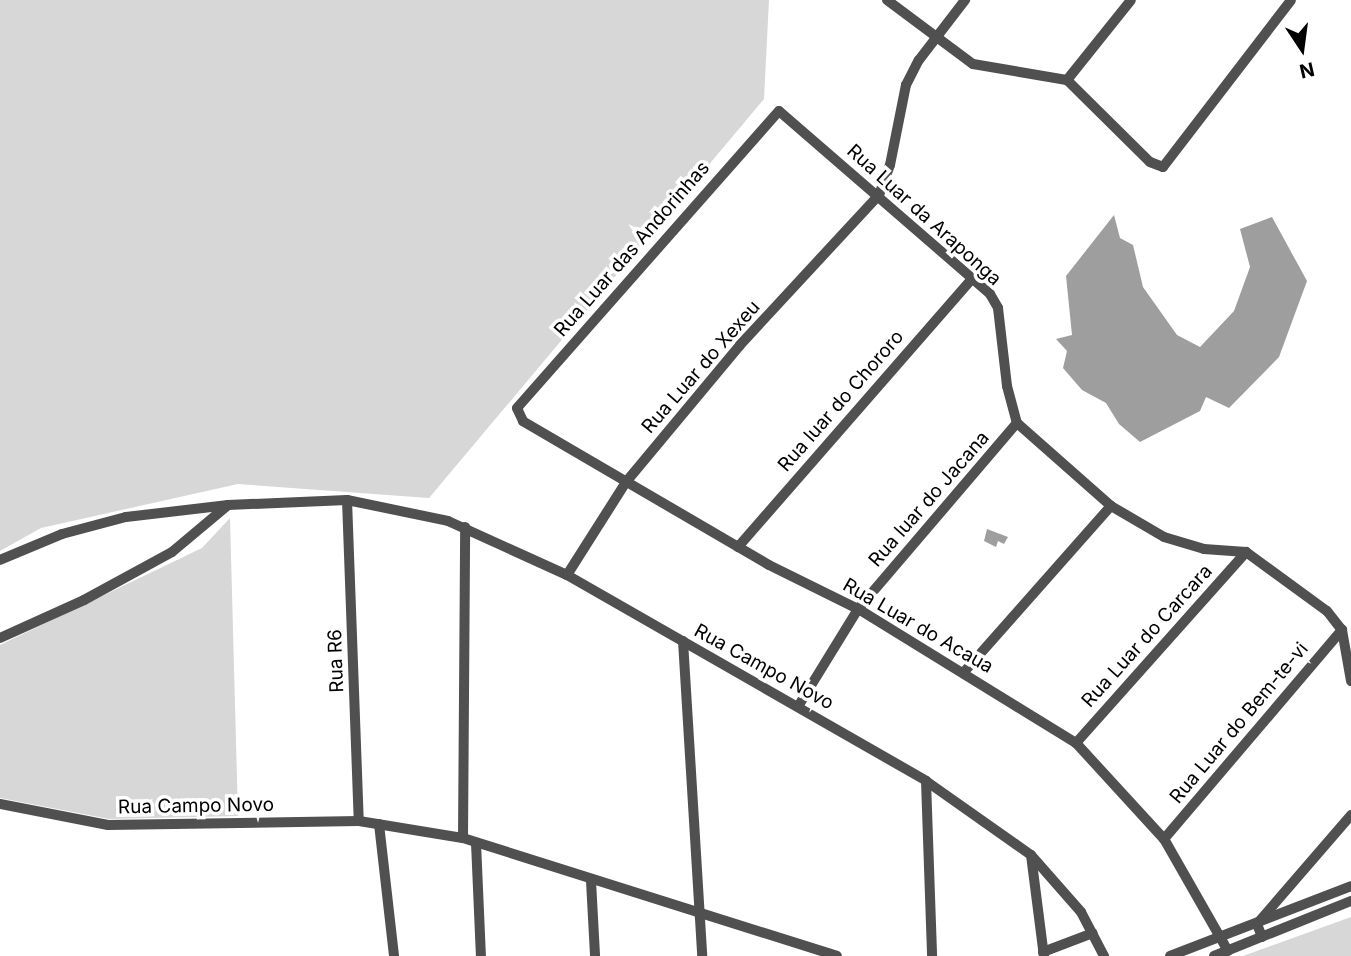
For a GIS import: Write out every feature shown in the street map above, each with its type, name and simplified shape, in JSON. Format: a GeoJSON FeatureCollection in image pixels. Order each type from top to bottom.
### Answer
{"type":"FeatureCollection","features":[{"type":"Feature","properties":{"kind":"street"},"geometry":{"type":"LineString","coordinates":[[887,0],[935,37],[982,66],[1067,80],[1150,162],[1163,167],[1291,0]]}},
{"type":"Feature","properties":{"kind":"street"},"geometry":{"type":"LineString","coordinates":[[879,195],[890,165],[906,85],[935,37],[965,0]]}},
{"type":"Feature","properties":{"kind":"street"},"geometry":{"type":"LineString","coordinates":[[1067,80],[1132,0]]}},
{"type":"Feature","properties":{"kind":"street","name":"Rua Luar da Araponga"},"geometry":{"type":"LineString","coordinates":[[779,111],[972,278],[998,307],[1007,386],[1017,423]]}},
{"type":"Feature","properties":{"kind":"street","name":"Rua Luar das Andorinhas"},"geometry":{"type":"LineString","coordinates":[[516,414],[523,399],[779,111]]}},
{"type":"Feature","properties":{"kind":"street","name":"Rua Luar do Xexeu"},"geometry":{"type":"LineString","coordinates":[[567,575],[626,482],[740,345],[879,195]]}},
{"type":"Feature","properties":{"kind":"street","name":"Rua luar do Chororo"},"geometry":{"type":"LineString","coordinates":[[738,547],[972,278]]}},
{"type":"Feature","properties":{"kind":"street","name":"Rua Luar do Acaua"},"geometry":{"type":"LineString","coordinates":[[516,414],[738,547],[858,609],[1076,743],[1164,839],[1224,936],[1228,951]]}},
{"type":"Feature","properties":{"kind":"street"},"geometry":{"type":"LineString","coordinates":[[1017,423],[1111,506],[1164,537],[1203,549],[1245,552],[1327,611],[1342,630],[1351,681]]}},
{"type":"Feature","properties":{"kind":"street","name":"Rua luar do Jacana"},"geometry":{"type":"LineString","coordinates":[[799,705],[858,609],[1017,423]]}},
{"type":"Feature","properties":{"kind":"street","name":"Rua Campo Novo"},"geometry":{"type":"LineString","coordinates":[[0,561],[62,534],[125,517],[228,505],[347,500],[466,527],[567,575],[799,705],[926,781],[1031,855],[1081,912],[1104,956]]}},
{"type":"Feature","properties":{"kind":"street","name":"Rua R6"},"geometry":{"type":"LineString","coordinates":[[347,500],[359,821]]}},
{"type":"Feature","properties":{"kind":"street"},"geometry":{"type":"LineString","coordinates":[[0,638],[84,600],[172,552],[228,505]]}},
{"type":"Feature","properties":{"kind":"street"},"geometry":{"type":"LineString","coordinates":[[964,672],[1111,506]]}},
{"type":"Feature","properties":{"kind":"street"},"geometry":{"type":"LineString","coordinates":[[463,838],[466,527]]}},
{"type":"Feature","properties":{"kind":"street","name":"Rua Luar do Carcara"},"geometry":{"type":"LineString","coordinates":[[1076,743],[1245,552]]}},
{"type":"Feature","properties":{"kind":"street","name":"Rua Luar do Bem-te-vi"},"geometry":{"type":"LineString","coordinates":[[1164,839],[1342,630]]}},
{"type":"Feature","properties":{"kind":"street"},"geometry":{"type":"LineString","coordinates":[[683,641],[702,956]]}},
{"type":"Feature","properties":{"kind":"street"},"geometry":{"type":"LineString","coordinates":[[926,781],[933,956]]}},
{"type":"Feature","properties":{"kind":"street","name":"Rua Campo Novo"},"geometry":{"type":"LineString","coordinates":[[0,804],[108,825],[359,821],[463,838],[591,881],[837,956]]}},
{"type":"Feature","properties":{"kind":"street"},"geometry":{"type":"LineString","coordinates":[[1257,924],[1351,815]]}},
{"type":"Feature","properties":{"kind":"street"},"geometry":{"type":"LineString","coordinates":[[379,824],[394,956]]}},
{"type":"Feature","properties":{"kind":"street"},"geometry":{"type":"LineString","coordinates":[[476,843],[481,956]]}},
{"type":"Feature","properties":{"kind":"street"},"geometry":{"type":"LineString","coordinates":[[1031,855],[1044,954],[1093,933]]}},
{"type":"Feature","properties":{"kind":"street"},"geometry":{"type":"LineString","coordinates":[[591,881],[595,956]]}},
{"type":"Feature","properties":{"kind":"street"},"geometry":{"type":"LineString","coordinates":[[1170,956],[1351,886]]}},
{"type":"Feature","properties":{"kind":"street"},"geometry":{"type":"LineString","coordinates":[[1214,956],[1351,901]]}},
{"type":"Feature","properties":{"kind":"street"},"geometry":{"type":"LineString","coordinates":[[1257,924],[1262,937]]}},
{"type":"Feature","properties":{"kind":"shaded area"},"geometry":{"type":"Polygon","coordinates":[[[0,0],[769,0],[764,99],[429,498],[238,484],[41,528],[0,551],[0,0]]]}},
{"type":"Feature","properties":{"kind":"shaded area"},"geometry":{"type":"Polygon","coordinates":[[[1114,215],[1120,238],[1133,245],[1143,287],[1177,335],[1200,347],[1234,311],[1250,267],[1240,229],[1272,217],[1307,281],[1279,357],[1229,408],[1206,397],[1200,411],[1140,442],[1119,424],[1106,403],[1082,390],[1063,368],[1067,351],[1056,339],[1072,335],[1066,276],[1114,215]]]}},
{"type":"Feature","properties":{"kind":"shaded area"},"geometry":{"type":"Polygon","coordinates":[[[230,518],[238,816],[109,819],[0,798],[0,645],[202,548],[230,518]]]}},
{"type":"Feature","properties":{"kind":"shaded area"},"geometry":{"type":"Polygon","coordinates":[[[987,529],[1008,537],[1004,544],[998,541],[996,547],[984,541],[987,529]]]}},
{"type":"Feature","properties":{"kind":"shaded area"},"geometry":{"type":"Polygon","coordinates":[[[1351,917],[1351,956],[1243,956],[1351,917]]]}}]}
